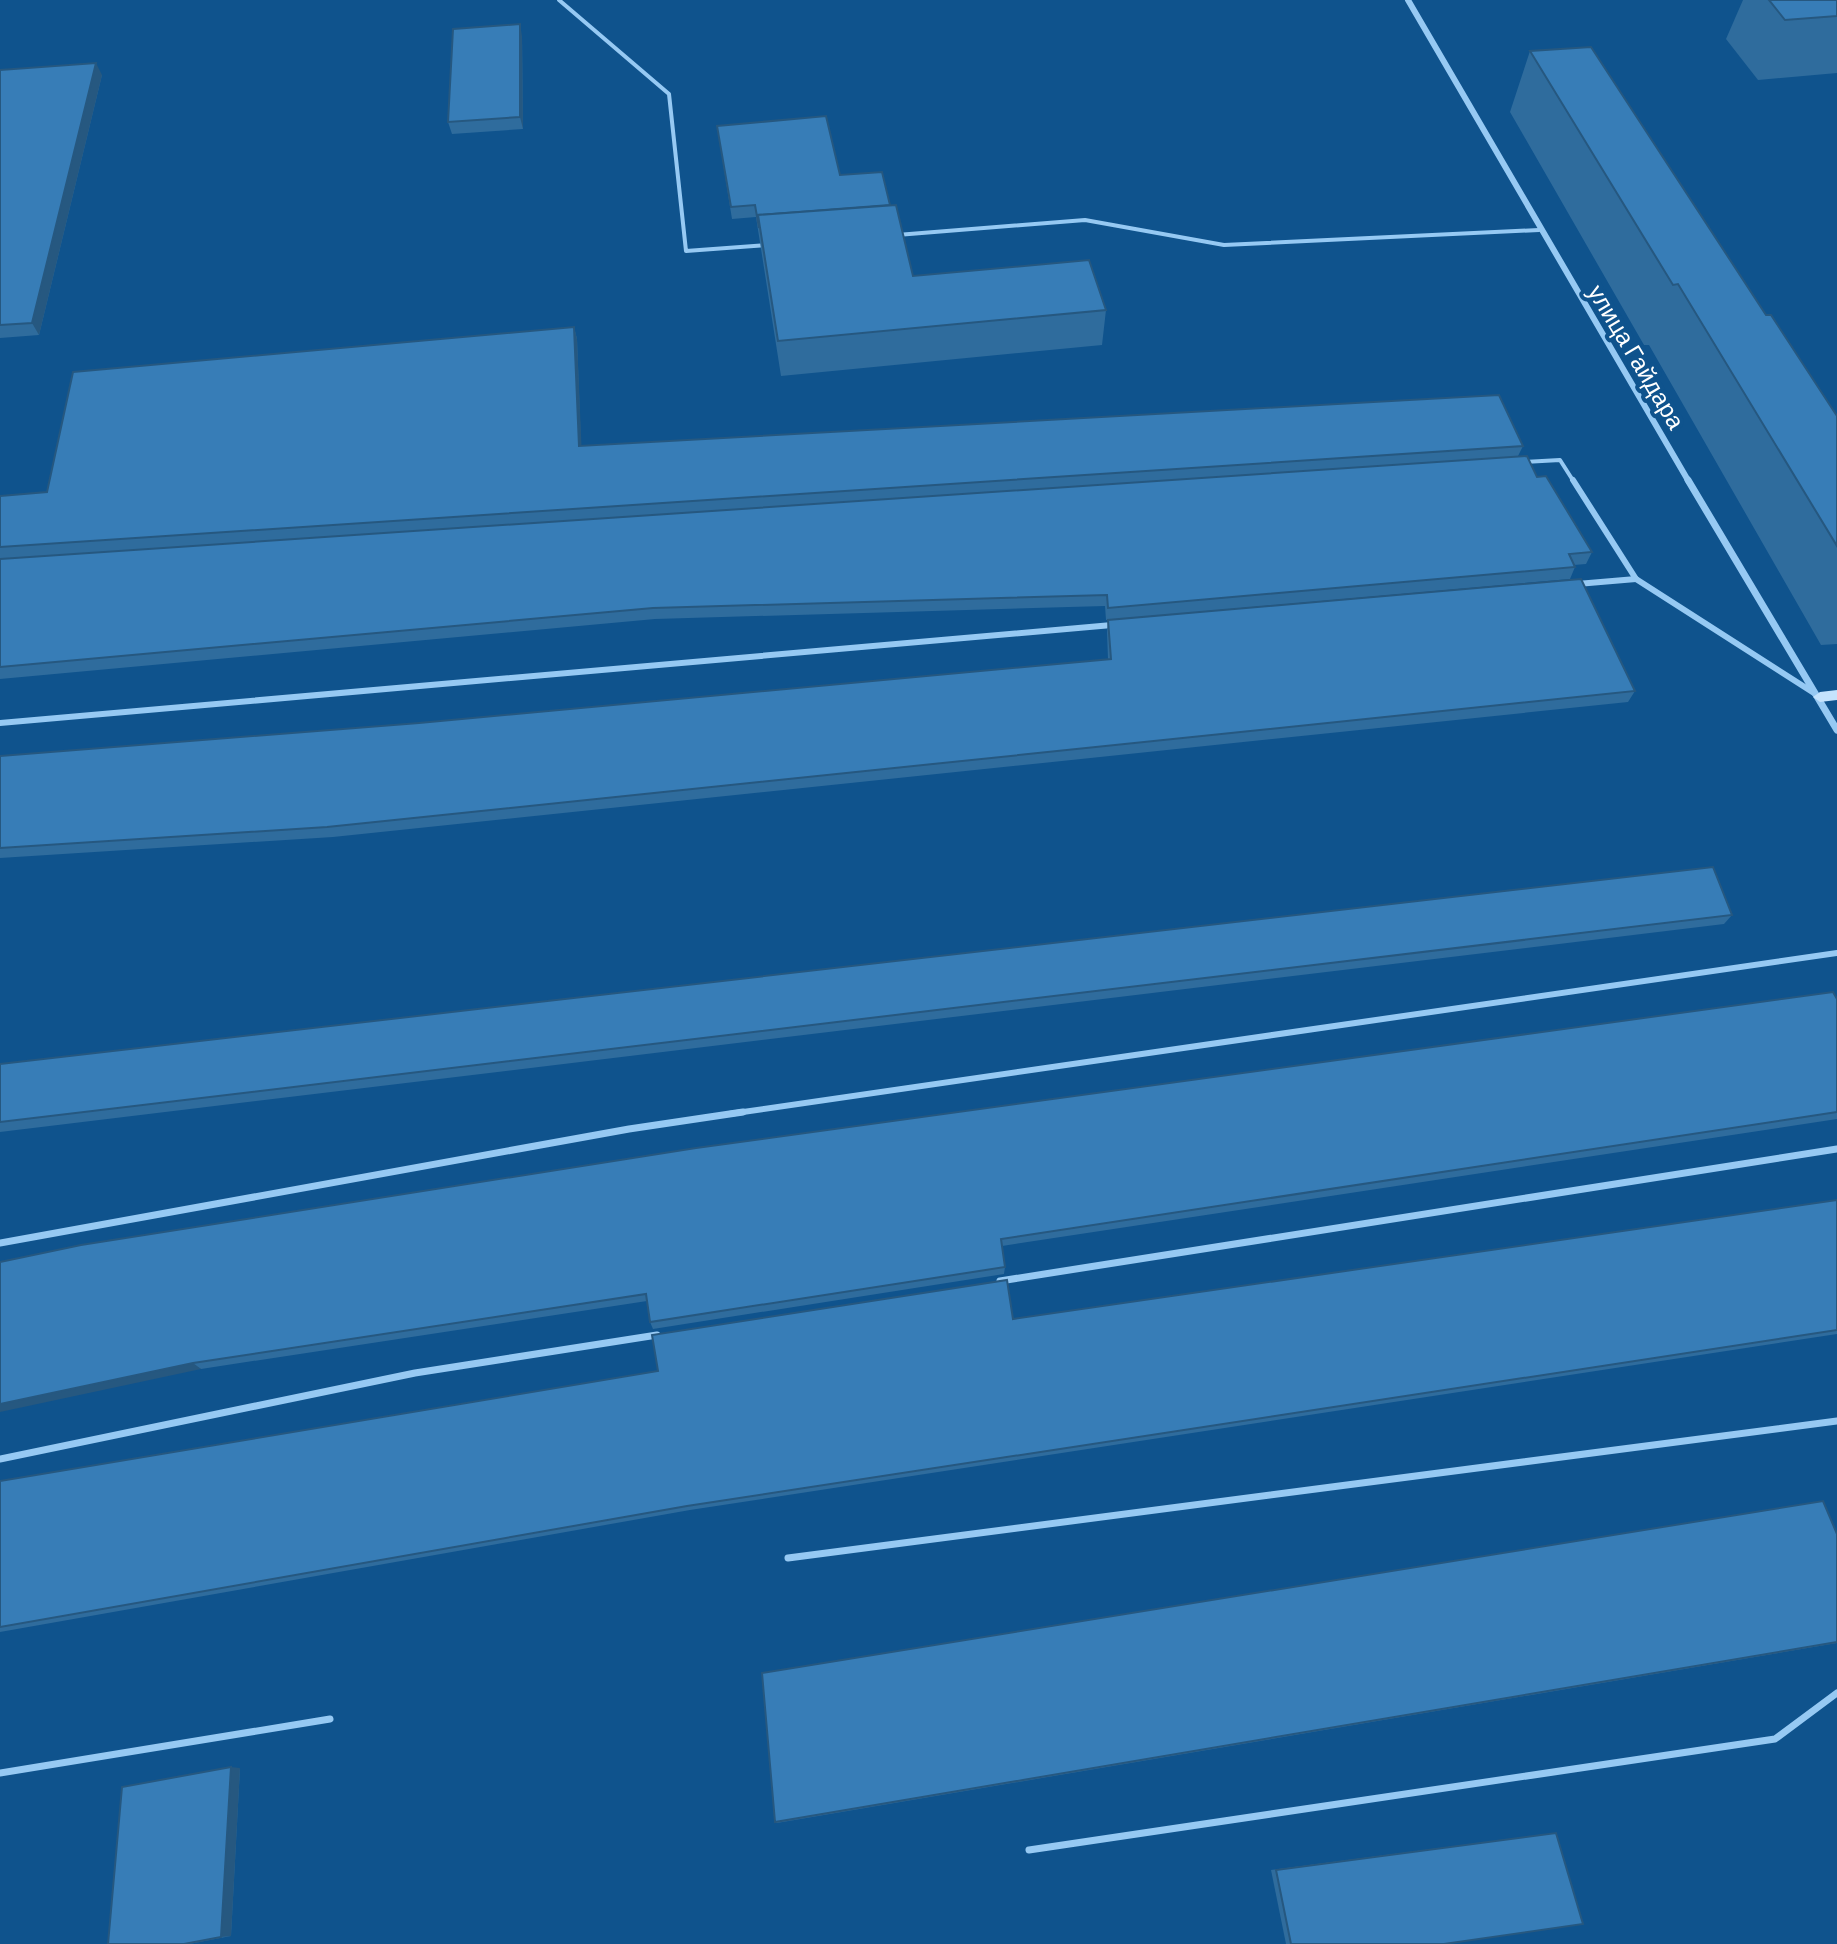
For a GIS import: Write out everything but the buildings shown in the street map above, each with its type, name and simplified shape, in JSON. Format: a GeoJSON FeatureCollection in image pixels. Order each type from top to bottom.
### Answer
{"type":"FeatureCollection","features":[{"type":"Feature","properties":{"kind":"street","name":"улица Гайдара"},"geometry":{"type":"LineString","coordinates":[[1408,0],[1539,230],[1837,730]]}},
{"type":"Feature","properties":{"kind":"street"},"geometry":{"type":"LineString","coordinates":[[1820,697],[1837,695]]}},
{"type":"Feature","properties":{"kind":"lane"},"geometry":{"type":"LineString","coordinates":[[559,0],[669,94],[686,251],[782,243]]}},
{"type":"Feature","properties":{"kind":"lane"},"geometry":{"type":"LineString","coordinates":[[894,235],[1085,220],[1224,245],[1539,230]]}},
{"type":"Feature","properties":{"kind":"lane"},"geometry":{"type":"LineString","coordinates":[[1512,463],[1560,460],[1636,579],[1820,697]]}},
{"type":"Feature","properties":{"kind":"lane"},"geometry":{"type":"LineString","coordinates":[[1573,584],[1636,579]]}},
{"type":"Feature","properties":{"kind":"lane"},"geometry":{"type":"LineString","coordinates":[[0,723],[1128,623]]}},
{"type":"Feature","properties":{"kind":"lane"},"geometry":{"type":"LineString","coordinates":[[0,1243],[629,1129],[1837,953]]}},
{"type":"Feature","properties":{"kind":"lane"},"geometry":{"type":"LineString","coordinates":[[984,1284],[1837,1149]]}},
{"type":"Feature","properties":{"kind":"lane"},"geometry":{"type":"LineString","coordinates":[[0,1459],[415,1373],[668,1333]]}},
{"type":"Feature","properties":{"kind":"lane"},"geometry":{"type":"LineString","coordinates":[[788,1558],[1837,1421]]}},
{"type":"Feature","properties":{"kind":"lane"},"geometry":{"type":"LineString","coordinates":[[1029,1850],[1775,1739],[1837,1693]]}},
{"type":"Feature","properties":{"kind":"lane"},"geometry":{"type":"LineString","coordinates":[[0,1773],[330,1719]]}}]}
